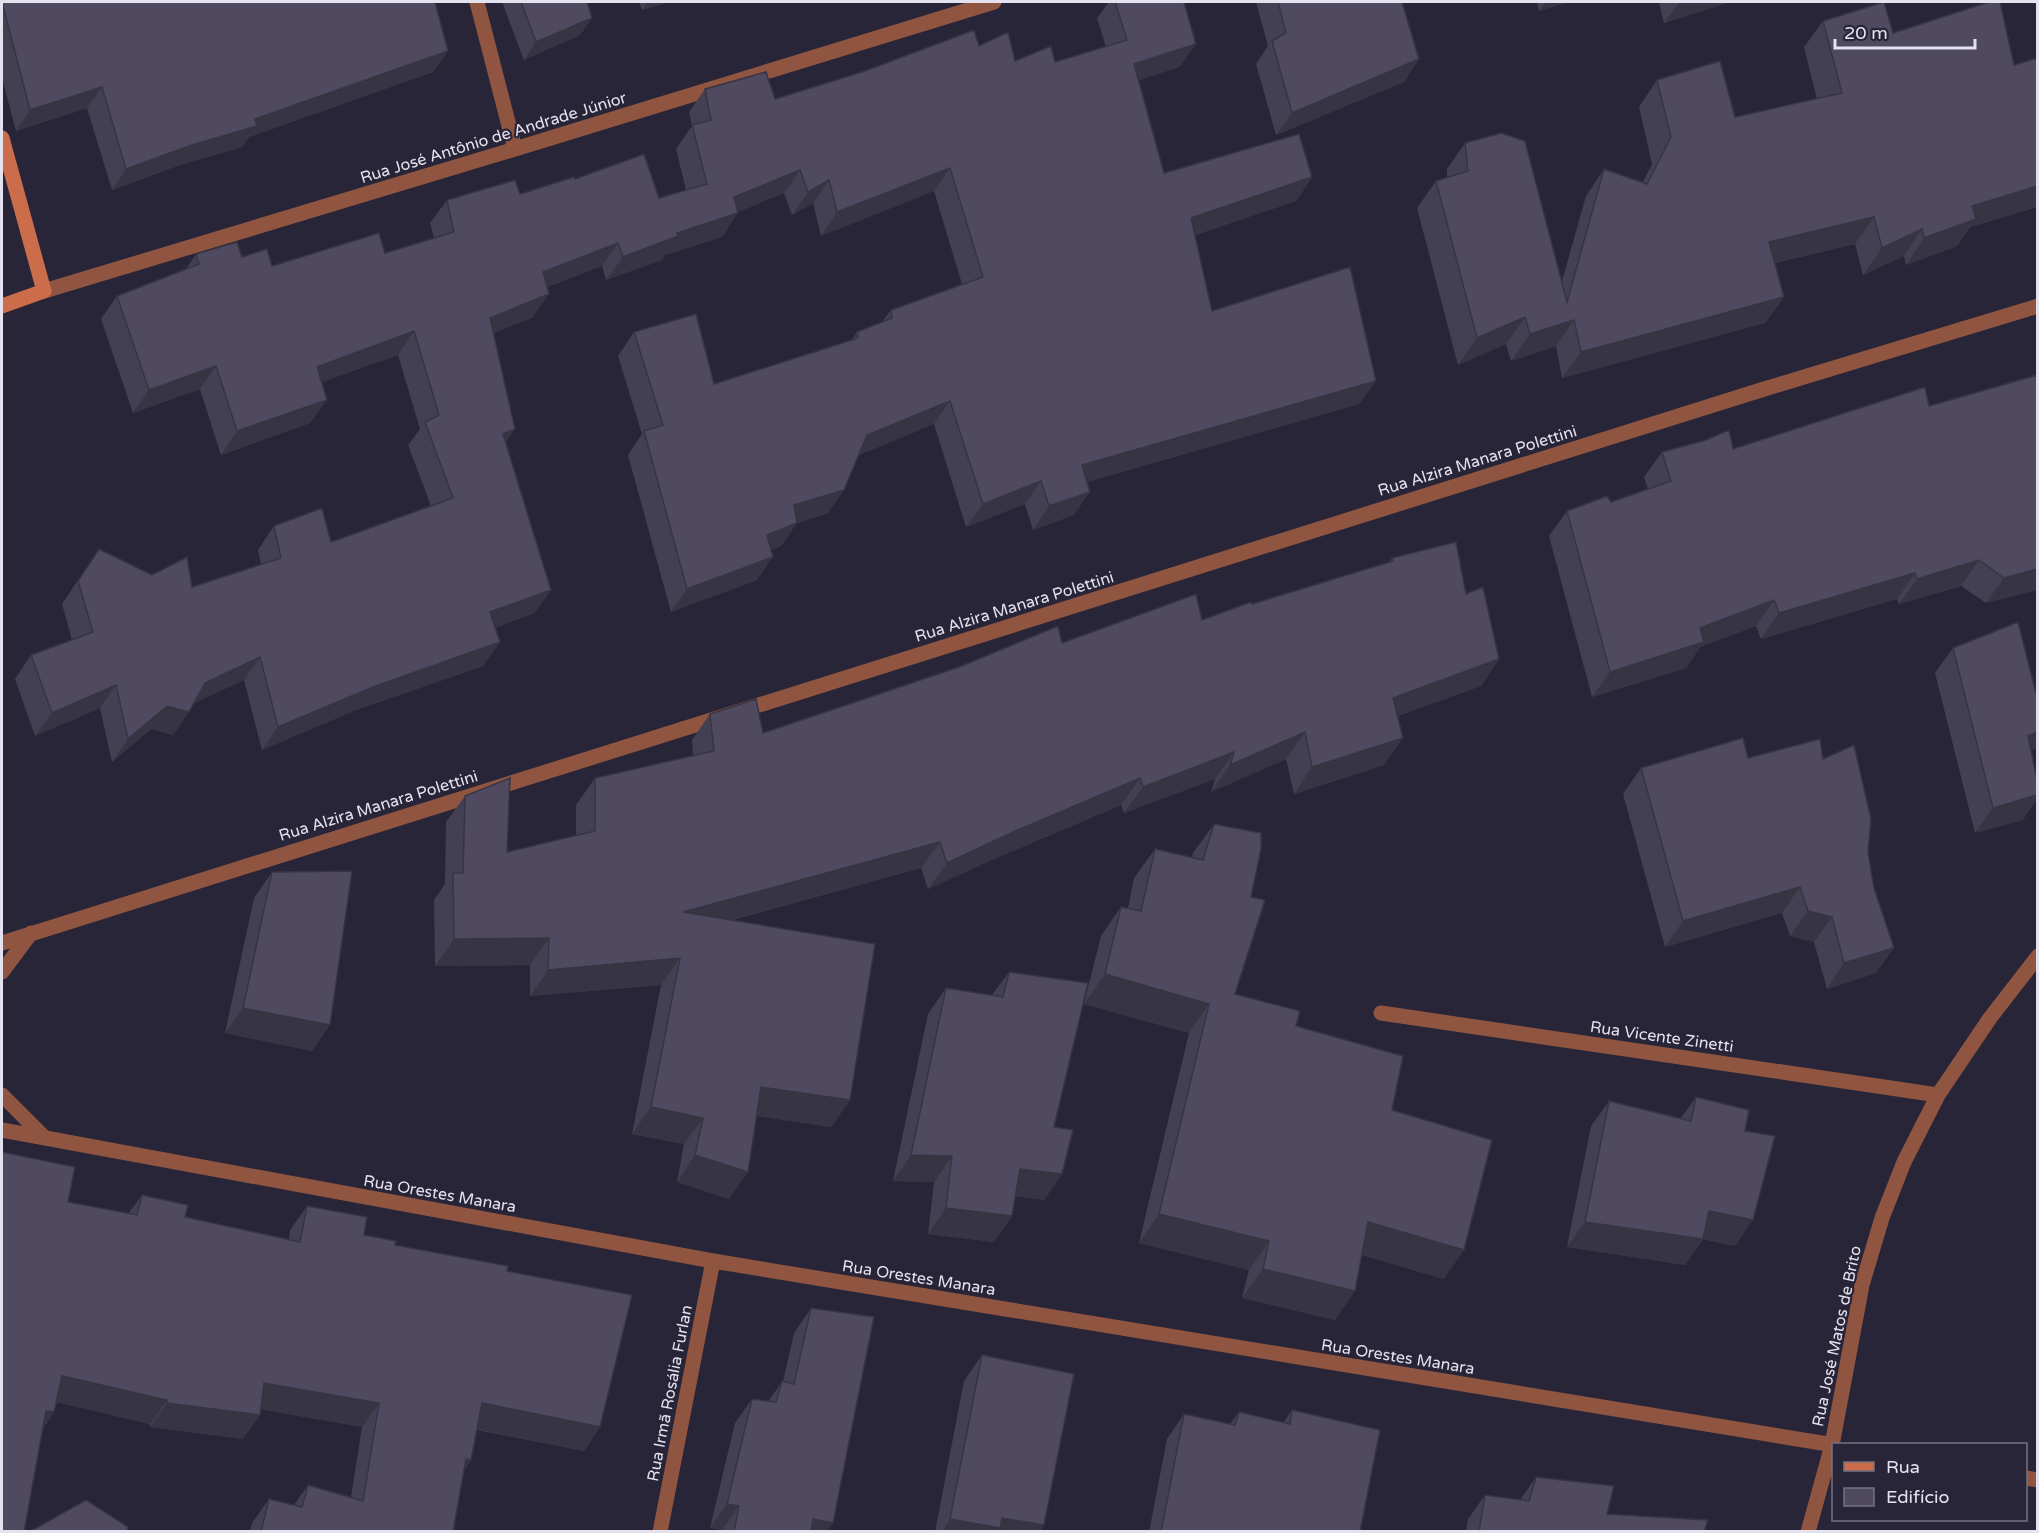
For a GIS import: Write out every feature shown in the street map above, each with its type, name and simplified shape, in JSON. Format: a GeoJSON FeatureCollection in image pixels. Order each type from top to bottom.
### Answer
{"type":"FeatureCollection","features":[{"type":"Feature","properties":{"kind":"street"},"geometry":{"type":"LineString","coordinates":[[477,2],[515,149]]}},
{"type":"Feature","properties":{"kind":"street","name":"Rua José Antônio de Andrade Júnior"},"geometry":{"type":"LineString","coordinates":[[2,306],[44,291],[994,2]]}},
{"type":"Feature","properties":{"kind":"street"},"geometry":{"type":"LineString","coordinates":[[2,138],[44,291]]}},
{"type":"Feature","properties":{"kind":"street","name":"Rua Alzira Manara Polettini"},"geometry":{"type":"LineString","coordinates":[[2,943],[1738,397],[2037,306]]}},
{"type":"Feature","properties":{"kind":"street"},"geometry":{"type":"LineString","coordinates":[[2,972],[31,933]]}},
{"type":"Feature","properties":{"kind":"street","name":"Rua José Matos de Brito"},"geometry":{"type":"LineString","coordinates":[[1833,1443],[1862,1285],[1882,1218],[1904,1162],[1938,1095],[1990,1018],[2037,956]]}},
{"type":"Feature","properties":{"kind":"street","name":"Rua Vicente Zinetti"},"geometry":{"type":"LineString","coordinates":[[1381,1012],[1938,1095]]}},
{"type":"Feature","properties":{"kind":"street"},"geometry":{"type":"LineString","coordinates":[[2,1095],[45,1138]]}},
{"type":"Feature","properties":{"kind":"street","name":"Rua Orestes Manara"},"geometry":{"type":"LineString","coordinates":[[2,1130],[713,1261],[1832,1445]]}},
{"type":"Feature","properties":{"kind":"street","name":"Rua Irmã Rosália Furlan"},"geometry":{"type":"LineString","coordinates":[[660,1532],[713,1261]]}},
{"type":"Feature","properties":{"kind":"street","name":"Rua José Matos de Brito"},"geometry":{"type":"LineString","coordinates":[[1808,1532],[1832,1448]]}},
{"type":"Feature","properties":{"kind":"building"},"geometry":{"type":"Polygon","coordinates":[[[2,2],[435,2],[448,51],[255,119],[257,126],[192,145],[126,169],[102,87],[30,110],[2,2]]]}},
{"type":"Feature","properties":{"kind":"building"},"geometry":{"type":"Polygon","coordinates":[[[521,2],[587,2],[592,18],[536,42],[521,2]]]}},
{"type":"Feature","properties":{"kind":"building"},"geometry":{"type":"Polygon","coordinates":[[[1115,2],[1184,2],[1196,44],[1134,64],[1164,173],[1299,134],[1312,177],[1191,218],[1212,311],[1350,267],[1376,381],[1082,465],[1090,492],[1049,506],[1041,481],[983,504],[950,401],[867,435],[844,490],[794,505],[797,523],[767,535],[773,557],[687,589],[644,431],[663,425],[634,332],[696,314],[714,384],[858,338],[857,332],[892,318],[891,310],[983,277],[950,168],[837,212],[829,180],[808,192],[800,170],[734,197],[738,213],[677,233],[678,236],[623,257],[618,243],[543,272],[549,294],[490,318],[515,429],[503,434],[551,590],[490,612],[500,642],[373,687],[278,727],[260,657],[205,683],[189,712],[167,706],[128,739],[116,685],[52,713],[31,655],[93,632],[78,581],[99,549],[152,575],[187,557],[192,587],[281,558],[274,526],[322,508],[331,542],[453,498],[425,422],[439,415],[414,331],[317,367],[327,400],[237,431],[216,366],[149,390],[117,296],[199,264],[196,254],[237,242],[242,257],[267,249],[272,266],[379,233],[385,253],[454,232],[447,200],[515,180],[520,194],[574,177],[575,179],[644,154],[659,198],[707,184],[692,125],[711,120],[705,89],[766,72],[775,99],[865,71],[974,30],[979,46],[1008,32],[1015,61],[1051,46],[1055,62],[1127,40],[1115,2]]]}},
{"type":"Feature","properties":{"kind":"building"},"geometry":{"type":"Polygon","coordinates":[[[1278,2],[1402,2],[1419,59],[1292,113],[1272,41],[1286,33],[1278,2]]]}},
{"type":"Feature","properties":{"kind":"building"},"geometry":{"type":"Polygon","coordinates":[[[1884,2],[1893,33],[1989,2],[2000,2],[2014,65],[2037,58],[2037,186],[1972,206],[1976,219],[1924,238],[1922,229],[1882,248],[1874,217],[1769,242],[1784,297],[1581,352],[1574,320],[1530,334],[1525,317],[1477,338],[1436,181],[1468,171],[1465,143],[1501,133],[1525,141],[1567,302],[1604,169],[1647,184],[1671,137],[1657,80],[1720,61],[1735,117],[1842,93],[1823,21],[1884,2]]]}},
{"type":"Feature","properties":{"kind":"building"},"geometry":{"type":"Polygon","coordinates":[[[2037,375],[2037,569],[2004,578],[1979,560],[1917,579],[1915,573],[1779,613],[1774,600],[1700,628],[1704,642],[1610,672],[1567,511],[1607,496],[1611,502],[1671,481],[1662,452],[1706,440],[1729,430],[1733,449],[1925,387],[1929,406],[2037,375]]]}},
{"type":"Feature","properties":{"kind":"building"},"geometry":{"type":"Polygon","coordinates":[[[1456,542],[1466,594],[1483,587],[1499,659],[1393,698],[1403,738],[1312,767],[1305,732],[1230,765],[1234,752],[1143,787],[1140,778],[947,863],[940,842],[683,912],[875,944],[850,1100],[761,1087],[748,1172],[695,1155],[703,1118],[651,1107],[680,958],[548,970],[549,938],[454,939],[453,873],[463,873],[465,796],[510,778],[507,852],[595,831],[595,778],[714,751],[710,714],[756,699],[763,733],[959,667],[1058,626],[1062,643],[1196,594],[1202,620],[1251,602],[1252,604],[1393,561],[1392,558],[1456,542]]]}},
{"type":"Feature","properties":{"kind":"building"},"geometry":{"type":"Polygon","coordinates":[[[2018,622],[2037,692],[2037,732],[2028,736],[2037,780],[2037,795],[1993,808],[1953,648],[2018,622]]]}},
{"type":"Feature","properties":{"kind":"building"},"geometry":{"type":"Polygon","coordinates":[[[1743,738],[1748,758],[1820,739],[1823,759],[1854,745],[1871,819],[1868,852],[1874,888],[1894,948],[1844,963],[1832,917],[1808,911],[1800,887],[1683,921],[1641,768],[1743,738]]]}},
{"type":"Feature","properties":{"kind":"building"},"geometry":{"type":"Polygon","coordinates":[[[1214,824],[1261,833],[1261,849],[1251,897],[1265,900],[1235,994],[1300,1011],[1296,1026],[1403,1056],[1392,1110],[1492,1140],[1464,1250],[1368,1222],[1355,1291],[1263,1269],[1269,1241],[1159,1214],[1209,1004],[1105,974],[1121,907],[1141,911],[1155,849],[1203,860],[1214,824]]]}},
{"type":"Feature","properties":{"kind":"building"},"geometry":{"type":"Polygon","coordinates":[[[352,871],[330,1025],[243,1008],[272,872],[352,871]]]}},
{"type":"Feature","properties":{"kind":"building"},"geometry":{"type":"Polygon","coordinates":[[[1009,972],[1088,983],[1054,1127],[1073,1130],[1062,1174],[1020,1169],[1012,1216],[946,1208],[952,1156],[911,1155],[946,988],[1003,997],[1009,972]]]}},
{"type":"Feature","properties":{"kind":"building"},"geometry":{"type":"Polygon","coordinates":[[[1696,1097],[1749,1110],[1745,1131],[1775,1136],[1753,1220],[1709,1211],[1703,1239],[1585,1222],[1609,1101],[1691,1121],[1696,1097]]]}},
{"type":"Feature","properties":{"kind":"building"},"geometry":{"type":"Polygon","coordinates":[[[2,1152],[75,1167],[68,1202],[137,1215],[142,1195],[188,1205],[185,1217],[300,1242],[307,1206],[367,1217],[364,1235],[396,1241],[395,1245],[508,1266],[507,1271],[632,1295],[600,1427],[482,1403],[471,1460],[466,1459],[453,1532],[261,1532],[269,1499],[302,1507],[308,1485],[363,1501],[379,1403],[264,1383],[260,1415],[167,1403],[167,1400],[62,1376],[54,1412],[46,1411],[24,1532],[2,1532],[2,1152]]]}},
{"type":"Feature","properties":{"kind":"building"},"geometry":{"type":"Polygon","coordinates":[[[811,1308],[874,1317],[833,1523],[813,1519],[811,1532],[734,1532],[739,1506],[727,1504],[752,1399],[776,1402],[782,1381],[794,1384],[811,1308]]]}},
{"type":"Feature","properties":{"kind":"building"},"geometry":{"type":"Polygon","coordinates":[[[982,1355],[1074,1374],[1044,1525],[1002,1518],[1000,1528],[950,1519],[982,1355]]]}},
{"type":"Feature","properties":{"kind":"building"},"geometry":{"type":"Polygon","coordinates":[[[1292,1410],[1380,1430],[1360,1532],[1161,1532],[1184,1414],[1235,1425],[1239,1412],[1290,1424],[1292,1410]]]}},
{"type":"Feature","properties":{"kind":"building"},"geometry":{"type":"Polygon","coordinates":[[[1536,1477],[1614,1486],[1607,1514],[1708,1520],[1704,1532],[1479,1532],[1485,1495],[1529,1501],[1536,1477]]]}},
{"type":"Feature","properties":{"kind":"building"},"geometry":{"type":"Polygon","coordinates":[[[86,1500],[128,1527],[127,1532],[29,1532],[86,1500]]]}}]}
